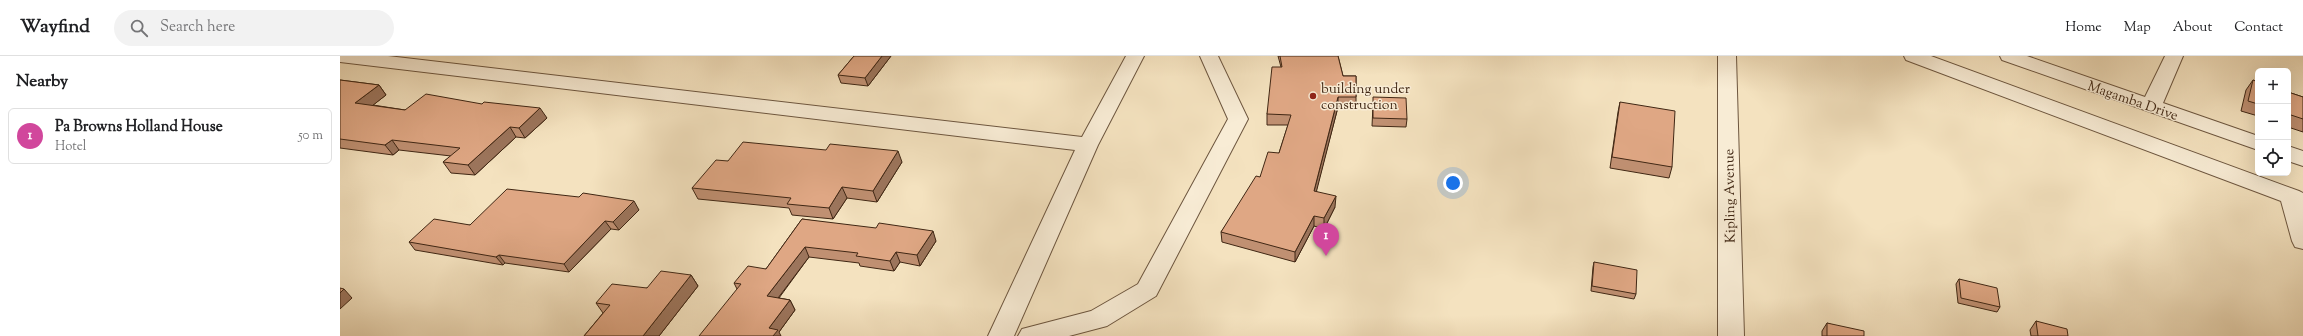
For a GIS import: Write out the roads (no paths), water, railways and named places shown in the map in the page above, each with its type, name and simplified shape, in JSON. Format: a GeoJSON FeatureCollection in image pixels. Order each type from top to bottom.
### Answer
{"type":"FeatureCollection","features":[{"type":"Feature","properties":{"kind":"street"},"geometry":{"type":"LineString","coordinates":[[340,56],[1088,145]]}},
{"type":"Feature","properties":{"kind":"street"},"geometry":{"type":"LineString","coordinates":[[1001,336],[1088,145],[1135,56]]}},
{"type":"Feature","properties":{"kind":"street"},"geometry":{"type":"LineString","coordinates":[[1031,336],[1098,319],[1147,290],[1238,119],[1209,56]]}},
{"type":"Feature","properties":{"kind":"street","name":"Kipling Avenue"},"geometry":{"type":"LineString","coordinates":[[1727,56],[1731,336]]}},
{"type":"Feature","properties":{"kind":"street"},"geometry":{"type":"LineString","coordinates":[[1913,56],[2297,198],[2303,241]]}},
{"type":"Feature","properties":{"kind":"street","name":"Magamba Drive"},"geometry":{"type":"LineString","coordinates":[[2009,56],[2255,142]]}},
{"type":"Feature","properties":{"kind":"street"},"geometry":{"type":"LineString","coordinates":[[2152,106],[2174,56]]}},
{"type":"Feature","properties":{"kind":"street"},"geometry":{"type":"LineString","coordinates":[[2291,155],[2303,159]]}},
{"type":"Feature","properties":{"kind":"place","name":"building under construction"},"geometry":{"type":"Point","coordinates":[1313,96]}},
{"type":"Feature","properties":{"kind":"place","name":"Pa Browns Holland House"},"geometry":{"type":"Point","coordinates":[1326,256]}}]}
